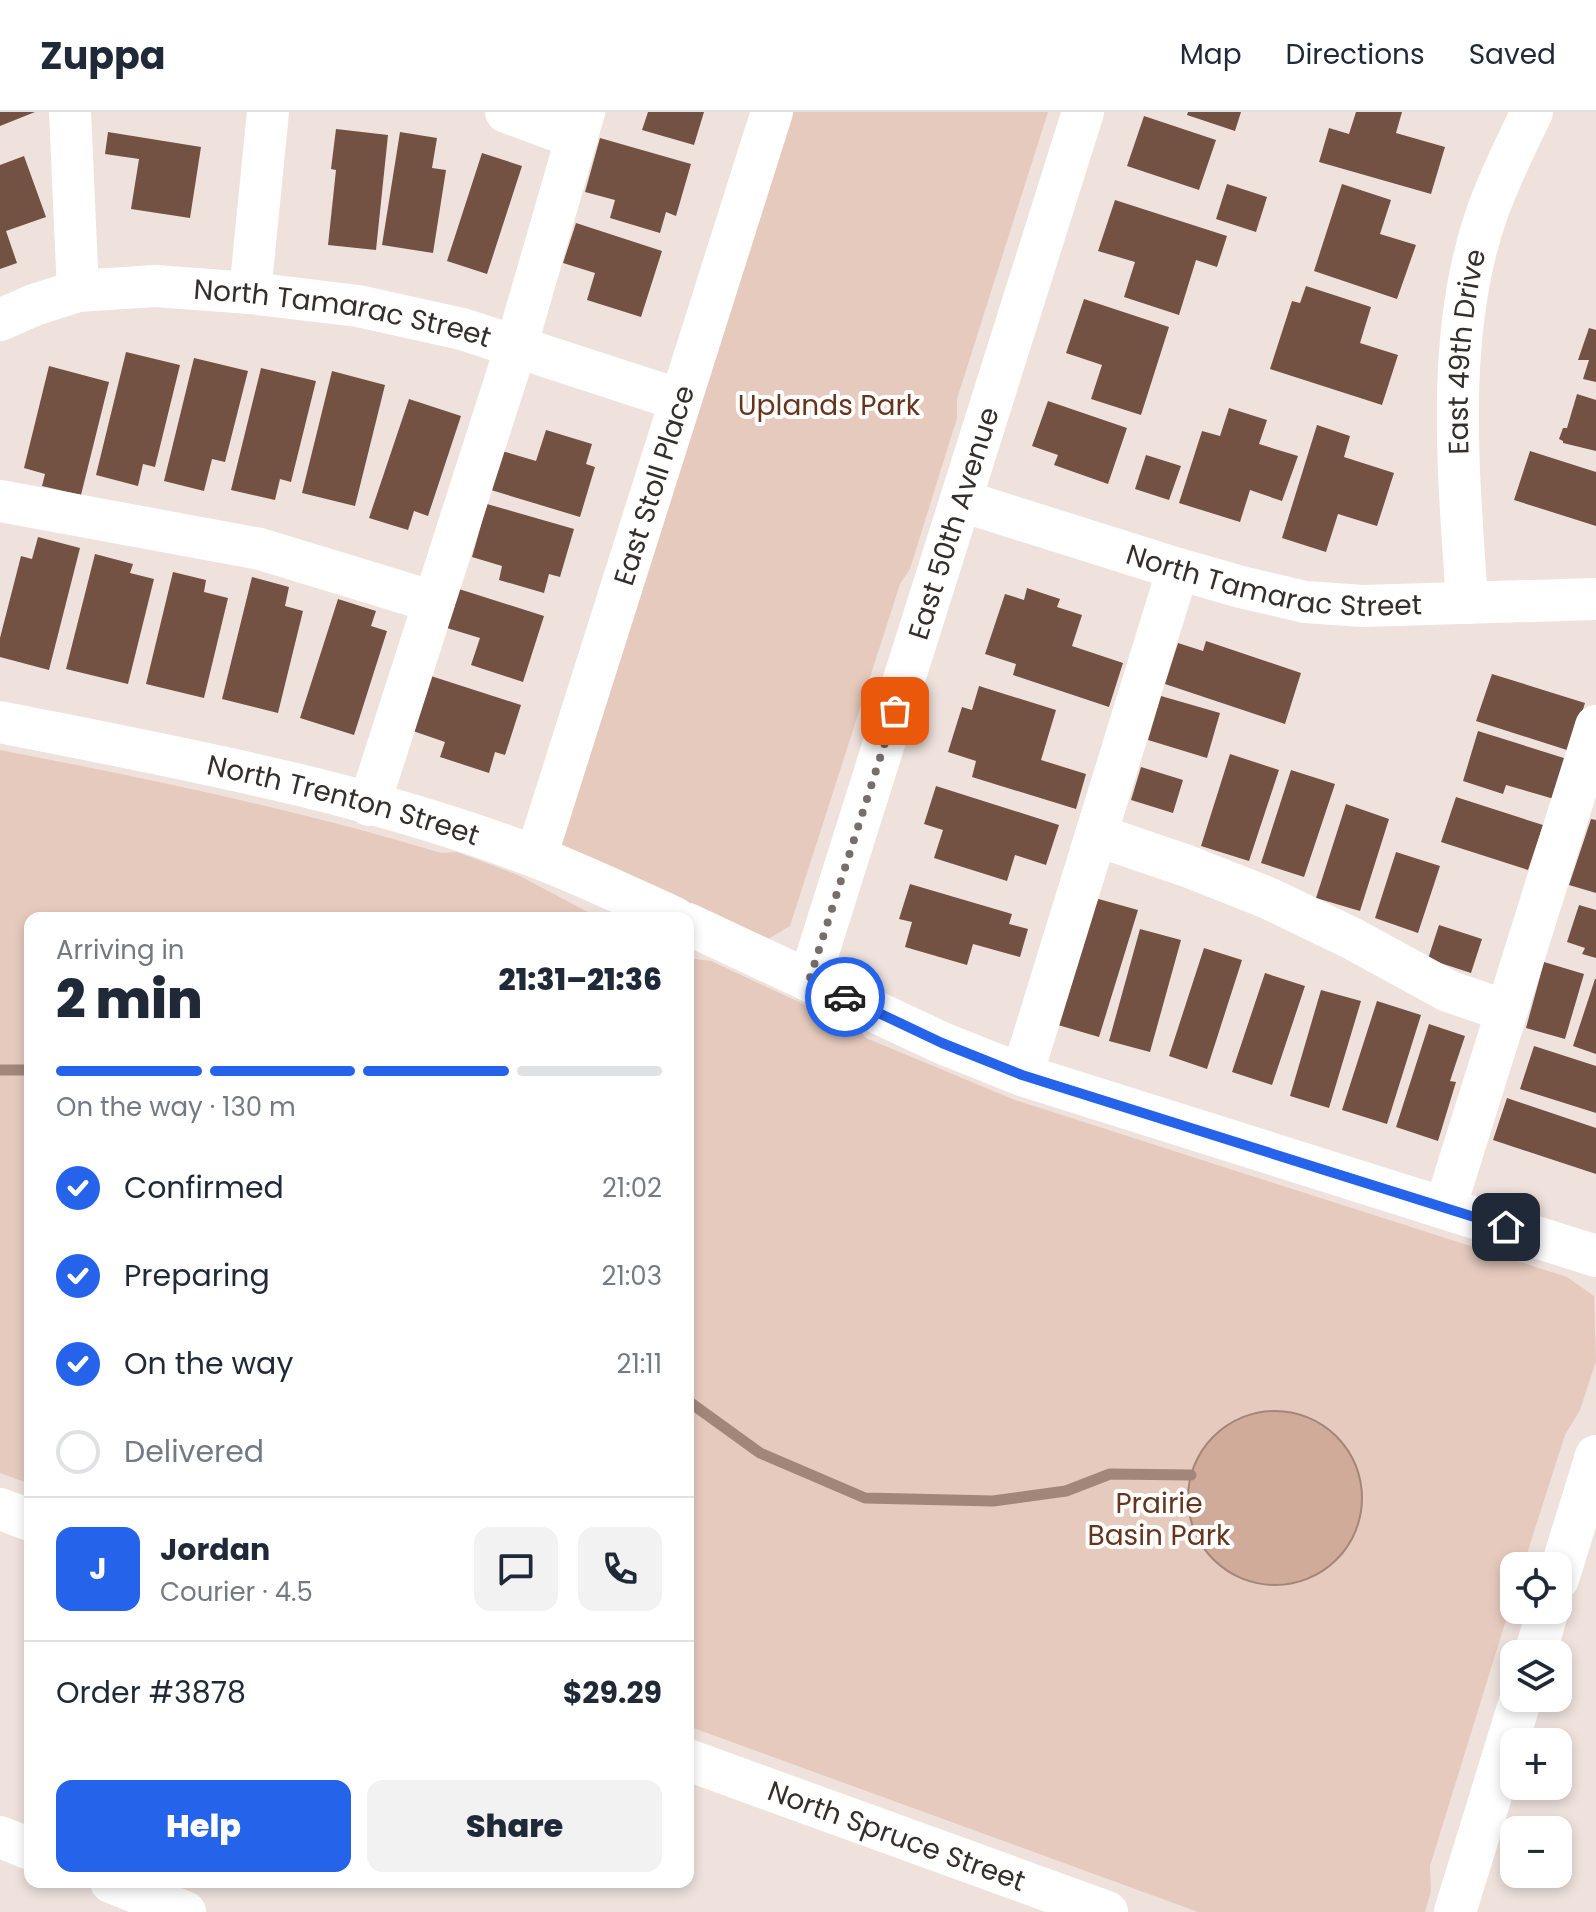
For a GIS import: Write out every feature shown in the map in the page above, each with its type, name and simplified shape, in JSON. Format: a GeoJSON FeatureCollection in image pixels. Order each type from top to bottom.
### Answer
{"type":"FeatureCollection","features":[{"type":"Feature","properties":{"kind":"street"},"geometry":{"type":"LineString","coordinates":[[70,112],[78,291]]}},
{"type":"Feature","properties":{"kind":"street"},"geometry":{"type":"LineString","coordinates":[[250,293],[268,112]]}},
{"type":"Feature","properties":{"kind":"street"},"geometry":{"type":"LineString","coordinates":[[369,805],[516,347],[581,125],[506,112]]}},
{"type":"Feature","properties":{"kind":"street","name":"East Stoll Place"},"geometry":{"type":"LineString","coordinates":[[536,857],[772,112]]}},
{"type":"Feature","properties":{"kind":"street","name":"East 50th Avenue"},"geometry":{"type":"LineString","coordinates":[[809,981],[1083,112]]}},
{"type":"Feature","properties":{"kind":"street","name":"East 49th Drive"},"geometry":{"type":"LineString","coordinates":[[1467,603],[1459,463],[1460,351],[1472,275],[1487,214],[1532,112]]}},
{"type":"Feature","properties":{"kind":"street","name":"North Tamarac Street"},"geometry":{"type":"LineString","coordinates":[[0,320],[78,291],[155,286],[250,293],[358,306],[462,329],[680,400]]}},
{"type":"Feature","properties":{"kind":"street"},"geometry":{"type":"LineString","coordinates":[[0,501],[260,549],[434,602]]}},
{"type":"Feature","properties":{"kind":"street","name":"North Tamarac Street"},"geometry":{"type":"LineString","coordinates":[[962,501],[1178,569],[1305,602],[1363,606],[1596,599]]}},
{"type":"Feature","properties":{"kind":"street"},"geometry":{"type":"LineString","coordinates":[[1022,1075],[1178,569]]}},
{"type":"Feature","properties":{"kind":"street","name":"North Trenton Street"},"geometry":{"type":"LineString","coordinates":[[0,722],[273,780],[435,823],[536,857],[661,912]]}},
{"type":"Feature","properties":{"kind":"street"},"geometry":{"type":"LineString","coordinates":[[1445,1208],[1596,726]]}},
{"type":"Feature","properties":{"kind":"street"},"geometry":{"type":"LineString","coordinates":[[1096,835],[1268,898],[1353,939],[1448,991],[1506,1011]]}},
{"type":"Feature","properties":{"kind":"street"},"geometry":{"type":"LineString","coordinates":[[694,927],[942,1043],[1022,1075],[1596,1256]]}},
{"type":"Feature","properties":{"kind":"street"},"geometry":{"type":"LineString","coordinates":[[1566,1552],[1596,1456]]}},
{"type":"Feature","properties":{"kind":"street"},"geometry":{"type":"LineString","coordinates":[[0,1509],[24,1518]]}},
{"type":"Feature","properties":{"kind":"street"},"geometry":{"type":"LineString","coordinates":[[1455,1912],[1517,1712]]}},
{"type":"Feature","properties":{"kind":"street","name":"North Spruce Street"},"geometry":{"type":"LineString","coordinates":[[694,1762],[1107,1912]]}},
{"type":"Feature","properties":{"kind":"street"},"geometry":{"type":"LineString","coordinates":[[0,1837],[24,1847]]}},
{"type":"Feature","properties":{"kind":"street"},"geometry":{"type":"LineString","coordinates":[[126,1888],[185,1912]]}},
{"type":"Feature","properties":{"kind":"green space","name":"Uplands Park"},"geometry":{"type":"Polygon","coordinates":[[[786,112],[1048,112],[957,399],[957,418],[910,569],[900,584],[790,926],[763,942],[560,845],[786,112]]]}},
{"type":"Feature","properties":{"kind":"green space"},"geometry":{"type":"Polygon","coordinates":[[[0,750],[277,809],[441,853],[457,852],[518,875],[588,912],[24,912],[24,1482],[0,1473],[0,750]]]}},
{"type":"Feature","properties":{"kind":"green space","name":"Prairie Basin Park"},"geometry":{"type":"Polygon","coordinates":[[[694,959],[711,961],[859,1030],[866,1038],[1015,1100],[1567,1277],[1594,1296],[1596,1361],[1580,1410],[1565,1435],[1527,1552],[1500,1552],[1500,1624],[1505,1624],[1430,1866],[1431,1891],[1425,1912],[1198,1912],[694,1728],[694,959]]]}},
{"type":"Feature","properties":{"kind":"shaded area"},"geometry":{"type":"Polygon","coordinates":[[[1275,1411],[1308,1417],[1337,1436],[1356,1465],[1362,1498],[1356,1531],[1337,1560],[1308,1579],[1275,1585],[1242,1579],[1213,1560],[1194,1531],[1188,1498],[1194,1465],[1213,1436],[1242,1417],[1275,1411]]]}},
{"type":"Feature","properties":{"kind":"building"},"geometry":{"type":"Polygon","coordinates":[[[0,112],[35,112],[0,126],[0,112]]]}},
{"type":"Feature","properties":{"kind":"building"},"geometry":{"type":"Polygon","coordinates":[[[648,112],[704,112],[694,145],[642,130],[648,112]]]}},
{"type":"Feature","properties":{"kind":"building"},"geometry":{"type":"Polygon","coordinates":[[[1188,112],[1241,112],[1235,131],[1187,115],[1188,112]]]}},
{"type":"Feature","properties":{"kind":"building"},"geometry":{"type":"Polygon","coordinates":[[[1356,112],[1402,112],[1396,133],[1445,147],[1431,194],[1319,162],[1329,128],[1349,134],[1356,112]]]}},
{"type":"Feature","properties":{"kind":"building"},"geometry":{"type":"Polygon","coordinates":[[[1144,116],[1216,140],[1199,190],[1127,166],[1144,116]]]}},
{"type":"Feature","properties":{"kind":"building"},"geometry":{"type":"Polygon","coordinates":[[[336,129],[388,135],[376,250],[328,245],[336,170],[331,169],[336,129]]]}},
{"type":"Feature","properties":{"kind":"building"},"geometry":{"type":"Polygon","coordinates":[[[108,132],[201,147],[190,218],[131,209],[139,159],[105,154],[108,132]]]}},
{"type":"Feature","properties":{"kind":"building"},"geometry":{"type":"Polygon","coordinates":[[[400,132],[437,138],[432,168],[446,170],[433,253],[382,245],[400,132]]]}},
{"type":"Feature","properties":{"kind":"building"},"geometry":{"type":"Polygon","coordinates":[[[600,138],[691,164],[676,216],[666,212],[660,233],[610,218],[615,200],[585,192],[600,138]]]}},
{"type":"Feature","properties":{"kind":"building"},"geometry":{"type":"Polygon","coordinates":[[[482,153],[522,166],[487,274],[447,261],[482,153]]]}},
{"type":"Feature","properties":{"kind":"building"},"geometry":{"type":"Polygon","coordinates":[[[24,156],[46,217],[6,231],[17,263],[0,269],[0,165],[24,156]]]}},
{"type":"Feature","properties":{"kind":"building"},"geometry":{"type":"Polygon","coordinates":[[[1227,184],[1267,197],[1256,232],[1216,219],[1227,184]]]}},
{"type":"Feature","properties":{"kind":"building"},"geometry":{"type":"Polygon","coordinates":[[[1342,184],[1391,200],[1380,234],[1416,245],[1397,299],[1314,271],[1342,184]]]}},
{"type":"Feature","properties":{"kind":"building"},"geometry":{"type":"Polygon","coordinates":[[[1115,200],[1227,236],[1217,267],[1196,260],[1179,315],[1124,297],[1135,262],[1098,251],[1115,200]]]}},
{"type":"Feature","properties":{"kind":"building"},"geometry":{"type":"Polygon","coordinates":[[[576,223],[662,251],[641,317],[587,300],[595,273],[563,263],[576,223]]]}},
{"type":"Feature","properties":{"kind":"building"},"geometry":{"type":"Polygon","coordinates":[[[1306,286],[1371,307],[1360,343],[1398,355],[1382,405],[1270,369],[1292,301],[1300,303],[1306,286]]]}},
{"type":"Feature","properties":{"kind":"building"},"geometry":{"type":"Polygon","coordinates":[[[1084,299],[1169,327],[1141,415],[1091,399],[1102,365],[1066,353],[1084,299]]]}},
{"type":"Feature","properties":{"kind":"building"},"geometry":{"type":"Polygon","coordinates":[[[1589,328],[1596,330],[1596,382],[1583,379],[1589,360],[1578,360],[1589,328]]]}},
{"type":"Feature","properties":{"kind":"building"},"geometry":{"type":"Polygon","coordinates":[[[126,352],[180,365],[155,467],[143,464],[138,486],[96,475],[126,352]]]}},
{"type":"Feature","properties":{"kind":"building"},"geometry":{"type":"Polygon","coordinates":[[[194,358],[248,371],[225,462],[212,459],[204,491],[164,481],[194,358]]]}},
{"type":"Feature","properties":{"kind":"building"},"geometry":{"type":"Polygon","coordinates":[[[49,366],[109,382],[81,495],[42,486],[45,474],[24,468],[49,366]]]}},
{"type":"Feature","properties":{"kind":"building"},"geometry":{"type":"Polygon","coordinates":[[[261,368],[316,381],[291,482],[280,479],[275,500],[231,490],[261,368]]]}},
{"type":"Feature","properties":{"kind":"building"},"geometry":{"type":"Polygon","coordinates":[[[332,371],[385,385],[355,506],[302,493],[332,371]]]}},
{"type":"Feature","properties":{"kind":"building"},"geometry":{"type":"Polygon","coordinates":[[[1577,394],[1596,400],[1596,451],[1563,443],[1559,439],[1563,428],[1567,428],[1577,394]]]}},
{"type":"Feature","properties":{"kind":"building"},"geometry":{"type":"Polygon","coordinates":[[[409,399],[461,416],[428,516],[414,511],[408,530],[369,518],[409,399]]]}},
{"type":"Feature","properties":{"kind":"building"},"geometry":{"type":"Polygon","coordinates":[[[1048,401],[1127,428],[1108,484],[1054,465],[1058,455],[1032,446],[1048,401]]]}},
{"type":"Feature","properties":{"kind":"building"},"geometry":{"type":"Polygon","coordinates":[[[1229,408],[1267,420],[1259,444],[1298,456],[1282,501],[1250,490],[1240,522],[1179,503],[1202,431],[1220,436],[1229,408]]]}},
{"type":"Feature","properties":{"kind":"building"},"geometry":{"type":"Polygon","coordinates":[[[1317,425],[1350,436],[1344,457],[1394,473],[1377,526],[1338,514],[1326,552],[1282,538],[1317,425]]]}},
{"type":"Feature","properties":{"kind":"building"},"geometry":{"type":"Polygon","coordinates":[[[546,430],[592,444],[586,464],[595,467],[580,517],[491,490],[502,451],[536,461],[546,430]]]}},
{"type":"Feature","properties":{"kind":"building"},"geometry":{"type":"Polygon","coordinates":[[[1530,451],[1596,472],[1596,526],[1514,500],[1530,451]]]}},
{"type":"Feature","properties":{"kind":"building"},"geometry":{"type":"Polygon","coordinates":[[[1146,455],[1181,466],[1169,500],[1135,489],[1146,455]]]}},
{"type":"Feature","properties":{"kind":"building"},"geometry":{"type":"Polygon","coordinates":[[[487,504],[574,529],[560,577],[549,574],[544,593],[499,580],[502,566],[472,557],[487,504]]]}},
{"type":"Feature","properties":{"kind":"building"},"geometry":{"type":"Polygon","coordinates":[[[38,537],[80,548],[49,670],[0,657],[0,638],[21,556],[32,559],[38,537]]]}},
{"type":"Feature","properties":{"kind":"building"},"geometry":{"type":"Polygon","coordinates":[[[95,554],[133,564],[130,573],[154,579],[128,684],[66,669],[95,554]]]}},
{"type":"Feature","properties":{"kind":"building"},"geometry":{"type":"Polygon","coordinates":[[[173,572],[206,580],[204,592],[228,598],[204,698],[146,684],[173,572]]]}},
{"type":"Feature","properties":{"kind":"building"},"geometry":{"type":"Polygon","coordinates":[[[252,577],[289,587],[285,606],[303,611],[278,713],[222,699],[252,577]]]}},
{"type":"Feature","properties":{"kind":"building"},"geometry":{"type":"Polygon","coordinates":[[[1027,588],[1060,599],[1057,607],[1082,615],[1072,646],[1123,663],[1109,707],[1013,675],[1016,664],[985,654],[1005,594],[1024,600],[1027,588]]]}},
{"type":"Feature","properties":{"kind":"building"},"geometry":{"type":"Polygon","coordinates":[[[459,589],[544,616],[523,682],[471,665],[480,638],[447,628],[459,589]]]}},
{"type":"Feature","properties":{"kind":"building"},"geometry":{"type":"Polygon","coordinates":[[[338,599],[376,611],[371,626],[387,631],[354,735],[300,718],[338,599]]]}},
{"type":"Feature","properties":{"kind":"building"},"geometry":{"type":"Polygon","coordinates":[[[1206,641],[1301,673],[1285,724],[1165,684],[1178,643],[1203,651],[1206,641]]]}},
{"type":"Feature","properties":{"kind":"building"},"geometry":{"type":"Polygon","coordinates":[[[1492,674],[1585,703],[1570,751],[1476,721],[1492,674]]]}},
{"type":"Feature","properties":{"kind":"building"},"geometry":{"type":"Polygon","coordinates":[[[431,676],[521,705],[505,755],[495,752],[489,773],[440,757],[445,742],[413,731],[431,676]]]}},
{"type":"Feature","properties":{"kind":"building"},"geometry":{"type":"Polygon","coordinates":[[[979,686],[1056,710],[1041,760],[1086,774],[1076,809],[972,777],[976,761],[948,752],[962,707],[972,710],[979,686]]]}},
{"type":"Feature","properties":{"kind":"building"},"geometry":{"type":"Polygon","coordinates":[[[1161,696],[1220,713],[1207,758],[1148,740],[1161,696]]]}},
{"type":"Feature","properties":{"kind":"building"},"geometry":{"type":"Polygon","coordinates":[[[1478,731],[1567,759],[1554,799],[1506,785],[1503,794],[1463,781],[1478,731]]]}},
{"type":"Feature","properties":{"kind":"building"},"geometry":{"type":"Polygon","coordinates":[[[1230,754],[1279,770],[1249,861],[1201,846],[1230,754]]]}},
{"type":"Feature","properties":{"kind":"building"},"geometry":{"type":"Polygon","coordinates":[[[1141,767],[1183,780],[1173,813],[1131,800],[1141,767]]]}},
{"type":"Feature","properties":{"kind":"building"},"geometry":{"type":"Polygon","coordinates":[[[1291,770],[1335,784],[1304,877],[1261,863],[1291,770]]]}},
{"type":"Feature","properties":{"kind":"building"},"geometry":{"type":"Polygon","coordinates":[[[936,786],[1059,825],[1046,865],[1015,855],[1007,881],[934,858],[943,830],[924,824],[936,786]]]}},
{"type":"Feature","properties":{"kind":"building"},"geometry":{"type":"Polygon","coordinates":[[[1456,797],[1543,825],[1528,870],[1441,842],[1456,797]]]}},
{"type":"Feature","properties":{"kind":"building"},"geometry":{"type":"Polygon","coordinates":[[[1346,804],[1389,819],[1360,911],[1316,898],[1346,804]]]}},
{"type":"Feature","properties":{"kind":"building"},"geometry":{"type":"Polygon","coordinates":[[[1591,819],[1596,820],[1596,893],[1569,885],[1591,819]]]}},
{"type":"Feature","properties":{"kind":"building"},"geometry":{"type":"Polygon","coordinates":[[[1396,852],[1440,866],[1418,933],[1375,918],[1396,852]]]}},
{"type":"Feature","properties":{"kind":"building"},"geometry":{"type":"Polygon","coordinates":[[[910,884],[1012,914],[1009,924],[1028,929],[1020,957],[973,944],[967,965],[905,947],[912,922],[899,919],[910,884]]]}},
{"type":"Feature","properties":{"kind":"building"},"geometry":{"type":"Polygon","coordinates":[[[1095,898],[1138,910],[1099,1037],[1058,1025],[1095,898]]]}},
{"type":"Feature","properties":{"kind":"building"},"geometry":{"type":"Polygon","coordinates":[[[1579,905],[1596,910],[1596,958],[1582,954],[1585,948],[1567,942],[1579,905]]]}},
{"type":"Feature","properties":{"kind":"building"},"geometry":{"type":"Polygon","coordinates":[[[1439,925],[1482,939],[1471,973],[1428,959],[1439,925]]]}},
{"type":"Feature","properties":{"kind":"building"},"geometry":{"type":"Polygon","coordinates":[[[1140,929],[1181,940],[1150,1052],[1109,1041],[1140,929]]]}},
{"type":"Feature","properties":{"kind":"building"},"geometry":{"type":"Polygon","coordinates":[[[1204,948],[1242,960],[1207,1069],[1169,1056],[1204,948]]]}},
{"type":"Feature","properties":{"kind":"building"},"geometry":{"type":"Polygon","coordinates":[[[1544,962],[1584,974],[1565,1039],[1526,1028],[1544,962]]]}},
{"type":"Feature","properties":{"kind":"building"},"geometry":{"type":"Polygon","coordinates":[[[1265,973],[1305,986],[1272,1085],[1232,1072],[1265,973]]]}},
{"type":"Feature","properties":{"kind":"building"},"geometry":{"type":"Polygon","coordinates":[[[1596,979],[1596,1054],[1573,1046],[1596,979]]]}},
{"type":"Feature","properties":{"kind":"building"},"geometry":{"type":"Polygon","coordinates":[[[1321,990],[1361,1001],[1329,1108],[1290,1096],[1321,990]]]}},
{"type":"Feature","properties":{"kind":"building"},"geometry":{"type":"Polygon","coordinates":[[[1377,1001],[1421,1015],[1387,1124],[1342,1110],[1377,1001]]]}},
{"type":"Feature","properties":{"kind":"building"},"geometry":{"type":"Polygon","coordinates":[[[1429,1024],[1465,1036],[1450,1081],[1456,1082],[1438,1141],[1396,1127],[1429,1024]]]}},
{"type":"Feature","properties":{"kind":"building"},"geometry":{"type":"Polygon","coordinates":[[[1534,1046],[1596,1066],[1596,1113],[1520,1089],[1534,1046]]]}},
{"type":"Feature","properties":{"kind":"building"},"geometry":{"type":"Polygon","coordinates":[[[1507,1098],[1596,1128],[1596,1174],[1493,1140],[1507,1098]]]}},
{"type":"Feature","properties":{"kind":"waterway"},"geometry":{"type":"LineString","coordinates":[[0,1070],[24,1070]]}},
{"type":"Feature","properties":{"kind":"waterway"},"geometry":{"type":"LineString","coordinates":[[694,1405],[760,1453],[865,1498],[993,1501],[1066,1491],[1110,1474],[1191,1475]]}},
{"type":"Feature","properties":{"kind":"way so far"},"geometry":{"type":"LineString","coordinates":[[845,997],[809,981],[895,711]]}},
{"type":"Feature","properties":{"kind":"route"},"geometry":{"type":"LineString","coordinates":[[845,997],[942,1043],[1022,1075],[1506,1227]]}}]}
